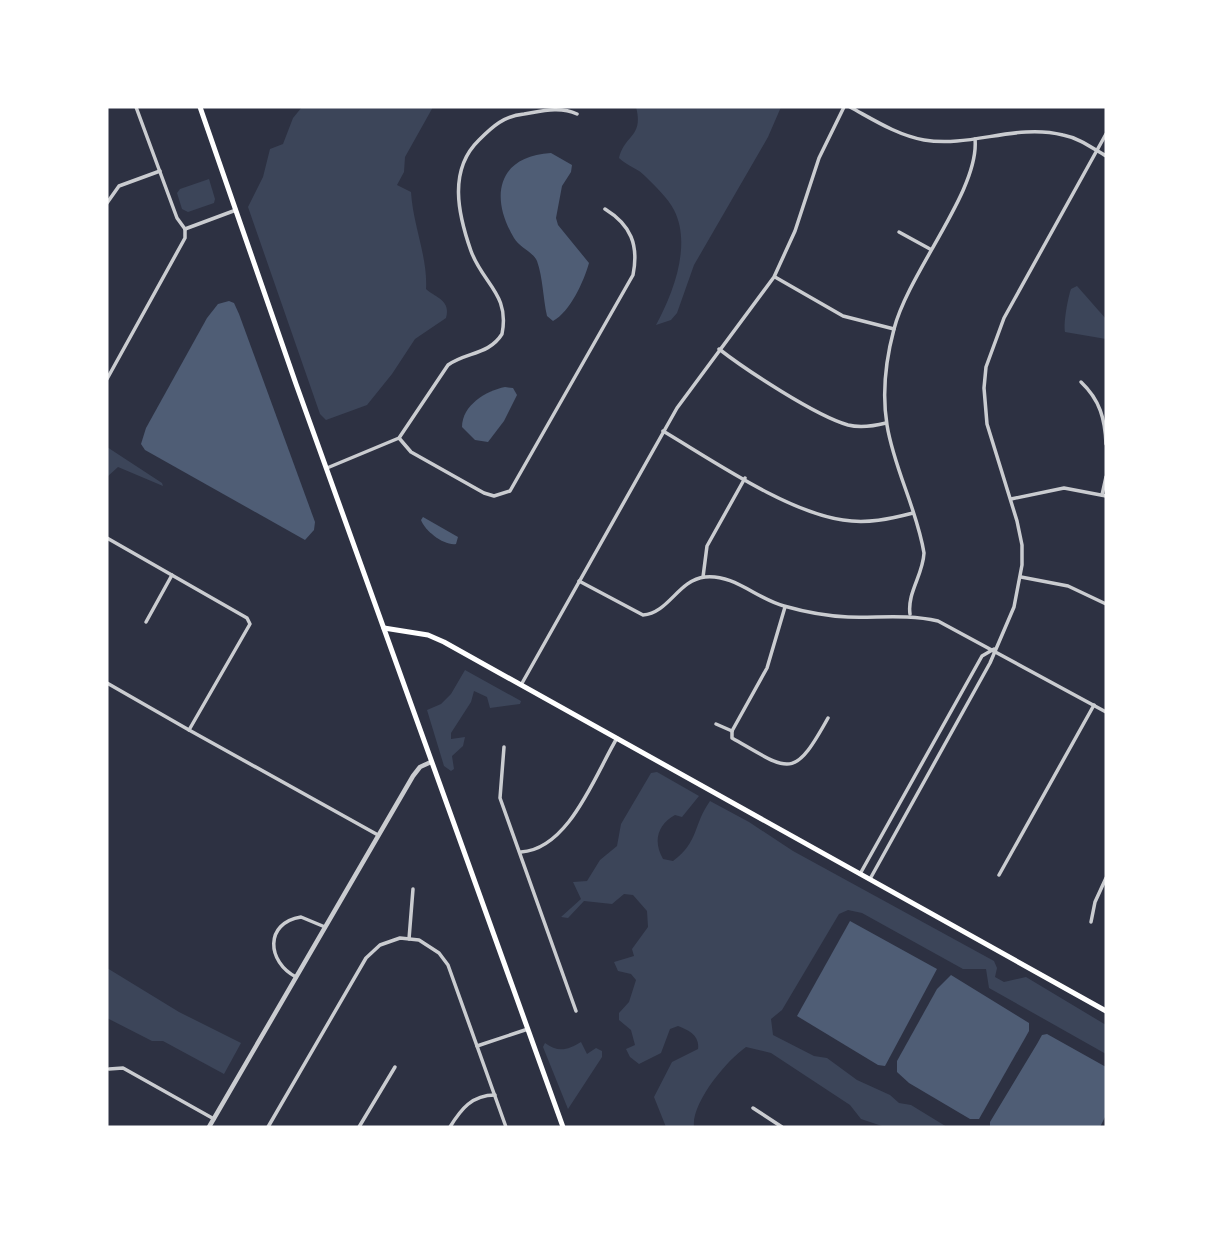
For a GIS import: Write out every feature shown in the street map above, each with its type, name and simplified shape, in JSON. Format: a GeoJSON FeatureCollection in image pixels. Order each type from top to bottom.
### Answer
{"type":"FeatureCollection","features":[{"type":"Feature","properties":{"kind":"main road"},"geometry":{"type":"LineString","coordinates":[[200,107],[563,1127]]}},
{"type":"Feature","properties":{"kind":"main road"},"geometry":{"type":"LineString","coordinates":[[384,628],[436,638],[1106,1011]]}},
{"type":"Feature","properties":{"kind":"street"},"geometry":{"type":"LineString","coordinates":[[107,379],[185,237],[186,229],[177,218],[136,107]]}},
{"type":"Feature","properties":{"kind":"street"},"geometry":{"type":"LineString","coordinates":[[521,685],[663,431],[719,349],[774,277],[795,230],[819,158],[844,107]]}},
{"type":"Feature","properties":{"kind":"street"},"geometry":{"type":"LineString","coordinates":[[850,107],[909,137],[951,142],[1045,131],[1079,140],[1106,156]]}},
{"type":"Feature","properties":{"kind":"street"},"geometry":{"type":"LineString","coordinates":[[327,468],[399,438],[448,365],[459,357],[487,349],[502,334],[501,299],[471,252],[457,177],[463,158],[498,122],[511,115],[565,109],[577,114]]}},
{"type":"Feature","properties":{"kind":"street"},"geometry":{"type":"LineString","coordinates":[[870,879],[990,663],[1014,607],[1021,577],[1020,536],[987,424],[984,388],[986,367],[1004,318],[1106,134]]}},
{"type":"Feature","properties":{"kind":"street"},"geometry":{"type":"LineString","coordinates":[[910,614],[912,595],[921,572],[924,553],[887,423],[886,376],[894,328],[909,286],[973,170],[975,139]]}},
{"type":"Feature","properties":{"kind":"street"},"geometry":{"type":"LineString","coordinates":[[107,203],[119,186],[160,171]]}},
{"type":"Feature","properties":{"kind":"street"},"geometry":{"type":"LineString","coordinates":[[399,438],[411,452],[494,496],[503,495],[518,482],[633,275],[636,260],[633,237],[621,219],[605,209]]}},
{"type":"Feature","properties":{"kind":"street"},"geometry":{"type":"LineString","coordinates":[[186,229],[236,210]]}},
{"type":"Feature","properties":{"kind":"street"},"geometry":{"type":"LineString","coordinates":[[899,232],[930,249]]}},
{"type":"Feature","properties":{"kind":"street"},"geometry":{"type":"LineString","coordinates":[[774,277],[843,316],[894,328]]}},
{"type":"Feature","properties":{"kind":"street"},"geometry":{"type":"LineString","coordinates":[[719,349],[753,373],[837,420],[855,426],[887,423]]}},
{"type":"Feature","properties":{"kind":"street"},"geometry":{"type":"LineString","coordinates":[[1081,382],[1091,392],[1105,418],[1106,444]]}},
{"type":"Feature","properties":{"kind":"street"},"geometry":{"type":"LineString","coordinates":[[663,431],[803,509],[826,517],[872,521],[913,513]]}},
{"type":"Feature","properties":{"kind":"street"},"geometry":{"type":"LineString","coordinates":[[1011,499],[1064,488],[1104,495],[1106,477]]}},
{"type":"Feature","properties":{"kind":"street"},"geometry":{"type":"LineString","coordinates":[[703,577],[707,546],[745,478]]}},
{"type":"Feature","properties":{"kind":"street"},"geometry":{"type":"LineString","coordinates":[[107,538],[247,618],[250,624],[189,730]]}},
{"type":"Feature","properties":{"kind":"street"},"geometry":{"type":"LineString","coordinates":[[146,622],[172,575]]}},
{"type":"Feature","properties":{"kind":"street"},"geometry":{"type":"LineString","coordinates":[[579,581],[643,615],[656,612],[686,584],[703,577],[728,580],[785,607],[847,617],[910,614],[953,626],[1106,712]]}},
{"type":"Feature","properties":{"kind":"street"},"geometry":{"type":"LineString","coordinates":[[1021,577],[1068,586],[1106,604]]}},
{"type":"Feature","properties":{"kind":"street"},"geometry":{"type":"LineString","coordinates":[[785,607],[767,668],[732,731],[732,738],[776,763],[791,765],[802,760],[811,750],[828,718]]}},
{"type":"Feature","properties":{"kind":"street"},"geometry":{"type":"LineString","coordinates":[[860,874],[982,656],[994,649]]}},
{"type":"Feature","properties":{"kind":"street"},"geometry":{"type":"LineString","coordinates":[[107,683],[378,835]]}},
{"type":"Feature","properties":{"kind":"street"},"geometry":{"type":"LineString","coordinates":[[999,875],[1094,705]]}},
{"type":"Feature","properties":{"kind":"street"},"geometry":{"type":"LineString","coordinates":[[716,724],[732,731]]}},
{"type":"Feature","properties":{"kind":"street"},"geometry":{"type":"LineString","coordinates":[[520,852],[545,846],[561,833],[617,738]]}},
{"type":"Feature","properties":{"kind":"street"},"geometry":{"type":"LineString","coordinates":[[504,747],[499,793],[576,1011]]}},
{"type":"Feature","properties":{"kind":"street"},"geometry":{"type":"LineString","coordinates":[[209,1127],[412,776],[420,766],[431,762]]}},
{"type":"Feature","properties":{"kind":"street"},"geometry":{"type":"LineString","coordinates":[[1091,922],[1095,902],[1106,878]]}},
{"type":"Feature","properties":{"kind":"street"},"geometry":{"type":"LineString","coordinates":[[409,939],[413,889]]}},
{"type":"Feature","properties":{"kind":"street"},"geometry":{"type":"LineString","coordinates":[[296,977],[282,970],[277,962],[274,939],[281,925],[300,917],[325,927]]}},
{"type":"Feature","properties":{"kind":"street"},"geometry":{"type":"LineString","coordinates":[[268,1127],[366,958],[388,941],[409,939],[429,945],[444,959],[506,1127]]}},
{"type":"Feature","properties":{"kind":"street"},"geometry":{"type":"LineString","coordinates":[[477,1046],[528,1029]]}},
{"type":"Feature","properties":{"kind":"street"},"geometry":{"type":"LineString","coordinates":[[359,1127],[395,1067]]}},
{"type":"Feature","properties":{"kind":"street"},"geometry":{"type":"LineString","coordinates":[[109,1069],[123,1069],[214,1119]]}},
{"type":"Feature","properties":{"kind":"street"},"geometry":{"type":"LineString","coordinates":[[450,1127],[466,1105],[477,1098],[495,1095]]}},
{"type":"Feature","properties":{"kind":"street"},"geometry":{"type":"LineString","coordinates":[[753,1108],[782,1127]]}},
{"type":"Feature","properties":{"kind":"shaded area"},"geometry":{"type":"Polygon","coordinates":[[[302,107],[433,107],[405,157],[404,172],[397,185],[411,192],[425,265],[426,289],[445,303],[446,318],[415,339],[367,405],[326,420],[320,414],[248,207],[263,177],[270,149],[283,144],[293,118],[302,107]]]}},
{"type":"Feature","properties":{"kind":"shaded area"},"geometry":{"type":"Polygon","coordinates":[[[636,107],[781,107],[768,137],[694,265],[677,313],[671,320],[656,325],[674,284],[681,254],[681,238],[679,224],[668,201],[643,174],[619,158],[637,124],[636,107]]]}},
{"type":"Feature","properties":{"kind":"shaded area"},"geometry":{"type":"Polygon","coordinates":[[[551,153],[572,165],[571,172],[562,186],[556,218],[558,225],[589,263],[571,303],[553,321],[547,316],[537,261],[514,238],[506,222],[501,193],[509,170],[519,162],[551,153]]]}},
{"type":"Feature","properties":{"kind":"shaded area"},"geometry":{"type":"Polygon","coordinates":[[[209,179],[214,203],[188,212],[182,209],[177,193],[180,189],[209,179]]]}},
{"type":"Feature","properties":{"kind":"shaded area"},"geometry":{"type":"Polygon","coordinates":[[[1077,286],[1106,319],[1106,339],[1065,332],[1071,289],[1077,286]]]}},
{"type":"Feature","properties":{"kind":"shaded area"},"geometry":{"type":"Polygon","coordinates":[[[229,301],[234,303],[239,314],[315,522],[314,530],[305,540],[145,450],[141,444],[146,428],[207,318],[218,304],[229,301]]]}},
{"type":"Feature","properties":{"kind":"shaded area"},"geometry":{"type":"Polygon","coordinates":[[[505,387],[513,388],[517,395],[504,421],[488,442],[475,440],[462,427],[466,412],[476,400],[505,387]]]}},
{"type":"Feature","properties":{"kind":"shaded area"},"geometry":{"type":"Polygon","coordinates":[[[107,447],[163,486],[118,467],[107,477],[107,447]]]}},
{"type":"Feature","properties":{"kind":"shaded area"},"geometry":{"type":"Polygon","coordinates":[[[423,517],[458,537],[456,544],[446,543],[431,533],[421,520],[423,517]]]}},
{"type":"Feature","properties":{"kind":"shaded area"},"geometry":{"type":"Polygon","coordinates":[[[465,670],[521,701],[520,704],[490,708],[487,697],[474,691],[471,702],[451,733],[451,739],[465,737],[463,746],[452,756],[454,769],[451,771],[444,766],[427,710],[441,704],[451,694],[465,670]]]}},
{"type":"Feature","properties":{"kind":"shaded area"},"geometry":{"type":"Polygon","coordinates":[[[657,772],[699,796],[682,817],[675,815],[669,819],[658,834],[658,846],[663,859],[673,861],[687,847],[710,801],[749,822],[793,851],[994,961],[997,968],[995,977],[1004,982],[1026,977],[1106,1025],[1106,1054],[989,988],[986,969],[963,969],[862,913],[848,910],[839,914],[782,1010],[771,1019],[773,1035],[814,1056],[827,1058],[857,1080],[890,1095],[899,1103],[911,1105],[947,1127],[885,1127],[861,1119],[850,1105],[771,1053],[746,1047],[720,1072],[704,1095],[698,1106],[694,1127],[666,1127],[654,1097],[672,1062],[698,1049],[698,1044],[693,1034],[678,1026],[670,1029],[661,1053],[639,1064],[630,1057],[626,1049],[635,1045],[631,1030],[619,1020],[619,1013],[629,1002],[636,980],[631,974],[618,971],[614,962],[634,956],[632,949],[648,927],[647,911],[633,895],[624,894],[612,904],[584,901],[568,918],[561,917],[581,899],[573,882],[587,881],[600,860],[617,846],[621,824],[651,773],[657,772]]]}},
{"type":"Feature","properties":{"kind":"shaded area"},"geometry":{"type":"Polygon","coordinates":[[[850,921],[937,969],[885,1066],[878,1065],[797,1016],[850,921]]]}},
{"type":"Feature","properties":{"kind":"shaded area"},"geometry":{"type":"Polygon","coordinates":[[[107,968],[179,1012],[241,1043],[224,1074],[163,1041],[152,1041],[107,1018],[107,968]]]}},
{"type":"Feature","properties":{"kind":"shaded area"},"geometry":{"type":"Polygon","coordinates":[[[951,975],[1029,1023],[1029,1031],[979,1119],[970,1119],[909,1083],[897,1072],[897,1061],[937,989],[951,975]]]}},
{"type":"Feature","properties":{"kind":"shaded area"},"geometry":{"type":"Polygon","coordinates":[[[1047,1034],[1106,1067],[1106,1115],[1100,1127],[990,1127],[990,1122],[1042,1035],[1047,1034]]]}},
{"type":"Feature","properties":{"kind":"shaded area"},"geometry":{"type":"Polygon","coordinates":[[[581,1042],[587,1054],[596,1048],[602,1051],[602,1057],[568,1109],[543,1047],[545,1043],[563,1049],[581,1042]]]}}]}
